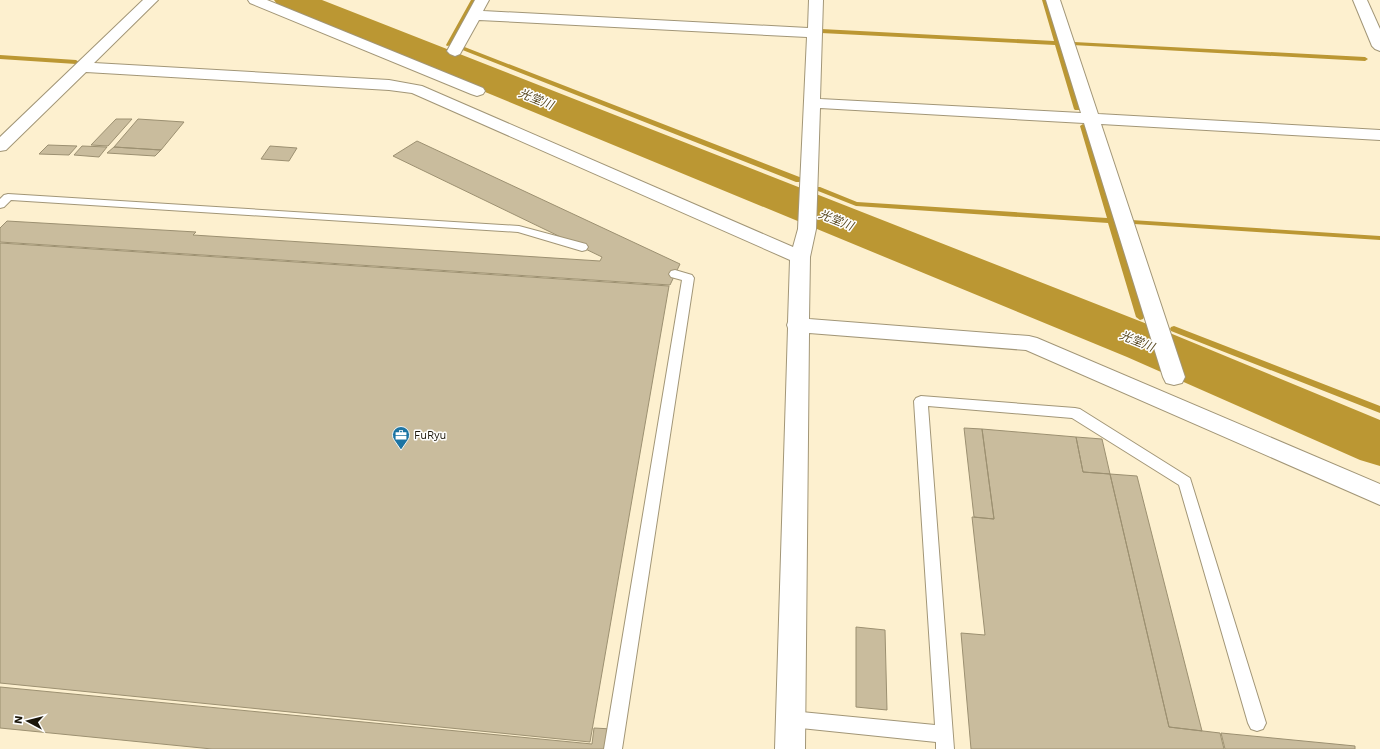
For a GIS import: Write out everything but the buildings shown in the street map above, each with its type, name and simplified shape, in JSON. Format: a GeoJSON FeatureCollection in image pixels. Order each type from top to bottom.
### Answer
{"type":"FeatureCollection","features":[{"type":"Feature","properties":{"kind":"street"},"geometry":{"type":"LineString","coordinates":[[0,146],[151,0]]}},
{"type":"Feature","properties":{"kind":"street"},"geometry":{"type":"LineString","coordinates":[[255,0],[476,91]]}},
{"type":"Feature","properties":{"kind":"street"},"geometry":{"type":"LineString","coordinates":[[455,51],[482,0]]}},
{"type":"Feature","properties":{"kind":"street"},"geometry":{"type":"LineString","coordinates":[[790,749],[800,257],[807,229],[816,0]]}},
{"type":"Feature","properties":{"kind":"street"},"geometry":{"type":"LineString","coordinates":[[1053,0],[1174,377]]}},
{"type":"Feature","properties":{"kind":"street"},"geometry":{"type":"LineString","coordinates":[[1360,0],[1380,46]]}},
{"type":"Feature","properties":{"kind":"street"},"geometry":{"type":"LineString","coordinates":[[473,15],[815,34]]}},
{"type":"Feature","properties":{"kind":"street"},"geometry":{"type":"LineString","coordinates":[[82,67],[390,85],[416,89],[800,257]]}},
{"type":"Feature","properties":{"kind":"street"},"geometry":{"type":"LineString","coordinates":[[813,103],[1380,135]]}},
{"type":"Feature","properties":{"kind":"street"},"geometry":{"type":"LineString","coordinates":[[798,325],[1029,343],[1380,495]]}},
{"type":"Feature","properties":{"kind":"lane"},"geometry":{"type":"LineString","coordinates":[[0,205],[8,197],[519,229],[582,247]]}},
{"type":"Feature","properties":{"kind":"lane"},"geometry":{"type":"LineString","coordinates":[[613,749],[688,278],[675,274]]}},
{"type":"Feature","properties":{"kind":"lane"},"geometry":{"type":"LineString","coordinates":[[791,719],[945,742],[921,401],[1075,413],[1185,482],[1257,723]]}},
{"type":"Feature","properties":{"kind":"waterway","name":"光堂川"},"geometry":{"type":"LineString","coordinates":[[291,0],[1146,344],[1380,444]]}},
{"type":"Feature","properties":{"kind":"waterway"},"geometry":{"type":"LineString","coordinates":[[449,45],[474,0]]}},
{"type":"Feature","properties":{"kind":"waterway"},"geometry":{"type":"LineString","coordinates":[[1045,0],[1058,43]]}},
{"type":"Feature","properties":{"kind":"waterway"},"geometry":{"type":"LineString","coordinates":[[821,31],[1058,43]]}},
{"type":"Feature","properties":{"kind":"waterway"},"geometry":{"type":"LineString","coordinates":[[1058,43],[1077,109]]}},
{"type":"Feature","properties":{"kind":"waterway"},"geometry":{"type":"LineString","coordinates":[[1074,44],[1365,59]]}},
{"type":"Feature","properties":{"kind":"waterway"},"geometry":{"type":"LineString","coordinates":[[462,48],[799,180]]}},
{"type":"Feature","properties":{"kind":"waterway"},"geometry":{"type":"LineString","coordinates":[[0,57],[76,62]]}},
{"type":"Feature","properties":{"kind":"waterway"},"geometry":{"type":"LineString","coordinates":[[1083,126],[1140,317]]}},
{"type":"Feature","properties":{"kind":"waterway"},"geometry":{"type":"LineString","coordinates":[[817,189],[856,204],[1111,221]]}},
{"type":"Feature","properties":{"kind":"waterway"},"geometry":{"type":"LineString","coordinates":[[1134,222],[1380,238]]}},
{"type":"Feature","properties":{"kind":"waterway"},"geometry":{"type":"LineString","coordinates":[[1142,328],[1146,344]]}},
{"type":"Feature","properties":{"kind":"waterway"},"geometry":{"type":"LineString","coordinates":[[1174,329],[1380,410]]}},
{"type":"Feature","properties":{"kind":"place","name":"FuRyu"},"geometry":{"type":"Point","coordinates":[401,450]}}]}
